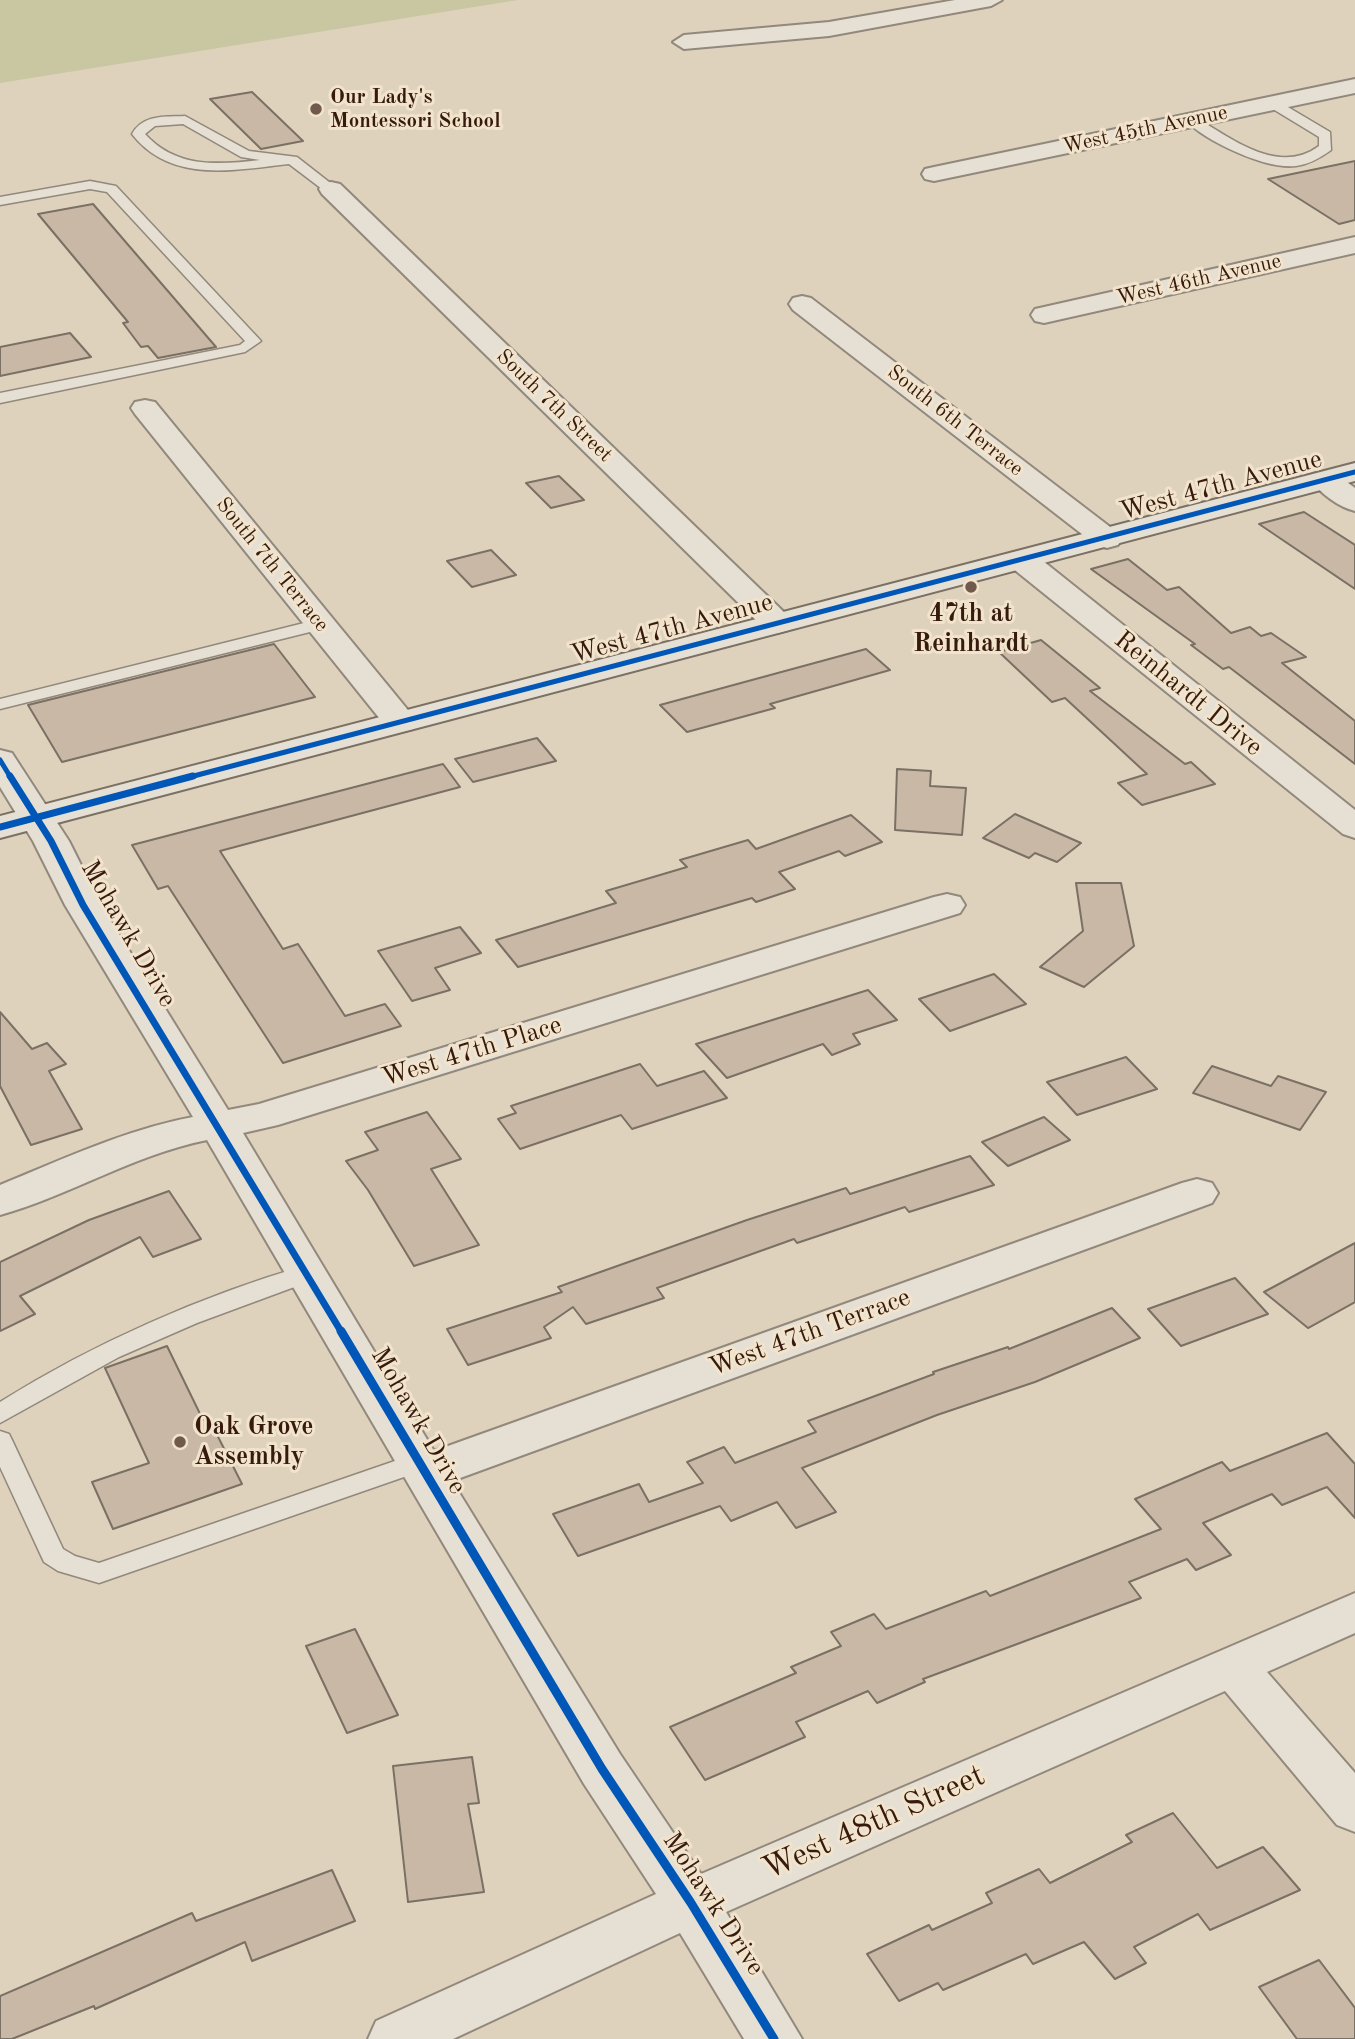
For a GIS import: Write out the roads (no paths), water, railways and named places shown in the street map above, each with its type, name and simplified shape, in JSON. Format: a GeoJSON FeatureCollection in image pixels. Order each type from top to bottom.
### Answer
{"type":"FeatureCollection","features":[{"type":"Feature","properties":{"kind":"street"},"geometry":{"type":"LineString","coordinates":[[684,41],[829,29],[990,0]]}},
{"type":"Feature","properties":{"kind":"street","name":"West 45th Avenue"},"geometry":{"type":"LineString","coordinates":[[934,174],[1355,86]]}},
{"type":"Feature","properties":{"kind":"street","name":"South 7th Street"},"geometry":{"type":"LineString","coordinates":[[331,189],[777,623]]}},
{"type":"Feature","properties":{"kind":"street","name":"West 46th Avenue"},"geometry":{"type":"LineString","coordinates":[[1044,315],[1355,245]]}},
{"type":"Feature","properties":{"kind":"street","name":"South 6th Terrace"},"geometry":{"type":"LineString","coordinates":[[802,304],[1107,539]]}},
{"type":"Feature","properties":{"kind":"street","name":"South 7th Terrace"},"geometry":{"type":"LineString","coordinates":[[145,408],[400,722]]}},
{"type":"Feature","properties":{"kind":"street"},"geometry":{"type":"LineString","coordinates":[[1340,476],[1355,502]]}},
{"type":"Feature","properties":{"kind":"street","name":"West 47th Avenue"},"geometry":{"type":"LineString","coordinates":[[18,822],[1340,476]]}},
{"type":"Feature","properties":{"kind":"street","name":"Reinhardt Drive"},"geometry":{"type":"LineString","coordinates":[[1022,560],[1355,827]]}},
{"type":"Feature","properties":{"kind":"street","name":"Mohawk Drive"},"geometry":{"type":"LineString","coordinates":[[2,765],[18,822],[83,905],[308,1273],[421,1468],[602,1769],[691,1903],[774,2039]]}},
{"type":"Feature","properties":{"kind":"street","name":"West 47th Place"},"geometry":{"type":"LineString","coordinates":[[0,1202],[121,1151],[167,1135],[264,1116],[947,905]]}},
{"type":"Feature","properties":{"kind":"street","name":"West 47th Terrace"},"geometry":{"type":"LineString","coordinates":[[421,1468],[1197,1193]]}},
{"type":"Feature","properties":{"kind":"street","name":"West 48th Street"},"geometry":{"type":"LineString","coordinates":[[396,2039],[691,1903],[1355,1612]]}},
{"type":"Feature","properties":{"kind":"street"},"geometry":{"type":"LineString","coordinates":[[1233,1666],[1355,1810]]}},
{"type":"Feature","properties":{"kind":"lane"},"geometry":{"type":"LineString","coordinates":[[1191,120],[1256,156],[1282,162],[1309,159],[1326,148],[1325,135],[1318,129],[1272,103]]}},
{"type":"Feature","properties":{"kind":"lane"},"geometry":{"type":"LineString","coordinates":[[292,160],[198,167],[174,165],[161,159],[138,134],[142,127],[152,122],[185,120],[246,154],[292,160],[331,189]]}},
{"type":"Feature","properties":{"kind":"lane"},"geometry":{"type":"LineString","coordinates":[[0,201],[90,185],[111,189],[254,341],[245,348],[0,398]]}},
{"type":"Feature","properties":{"kind":"lane"},"geometry":{"type":"LineString","coordinates":[[0,704],[320,624]]}},
{"type":"Feature","properties":{"kind":"lane"},"geometry":{"type":"LineString","coordinates":[[0,1414],[78,1369],[206,1309],[308,1273]]}},
{"type":"Feature","properties":{"kind":"lane"},"geometry":{"type":"LineString","coordinates":[[0,1440],[52,1555],[67,1564],[99,1573],[421,1468]]}},
{"type":"Feature","properties":{"kind":"place","name":"Our Lady's Montessori School"},"geometry":{"type":"Point","coordinates":[316,109]}},
{"type":"Feature","properties":{"kind":"place","name":"47th at Reinhardt"},"geometry":{"type":"Point","coordinates":[971,587]}},
{"type":"Feature","properties":{"kind":"place","name":"Oak Grove Assembly"},"geometry":{"type":"Point","coordinates":[180,1442]}}]}
